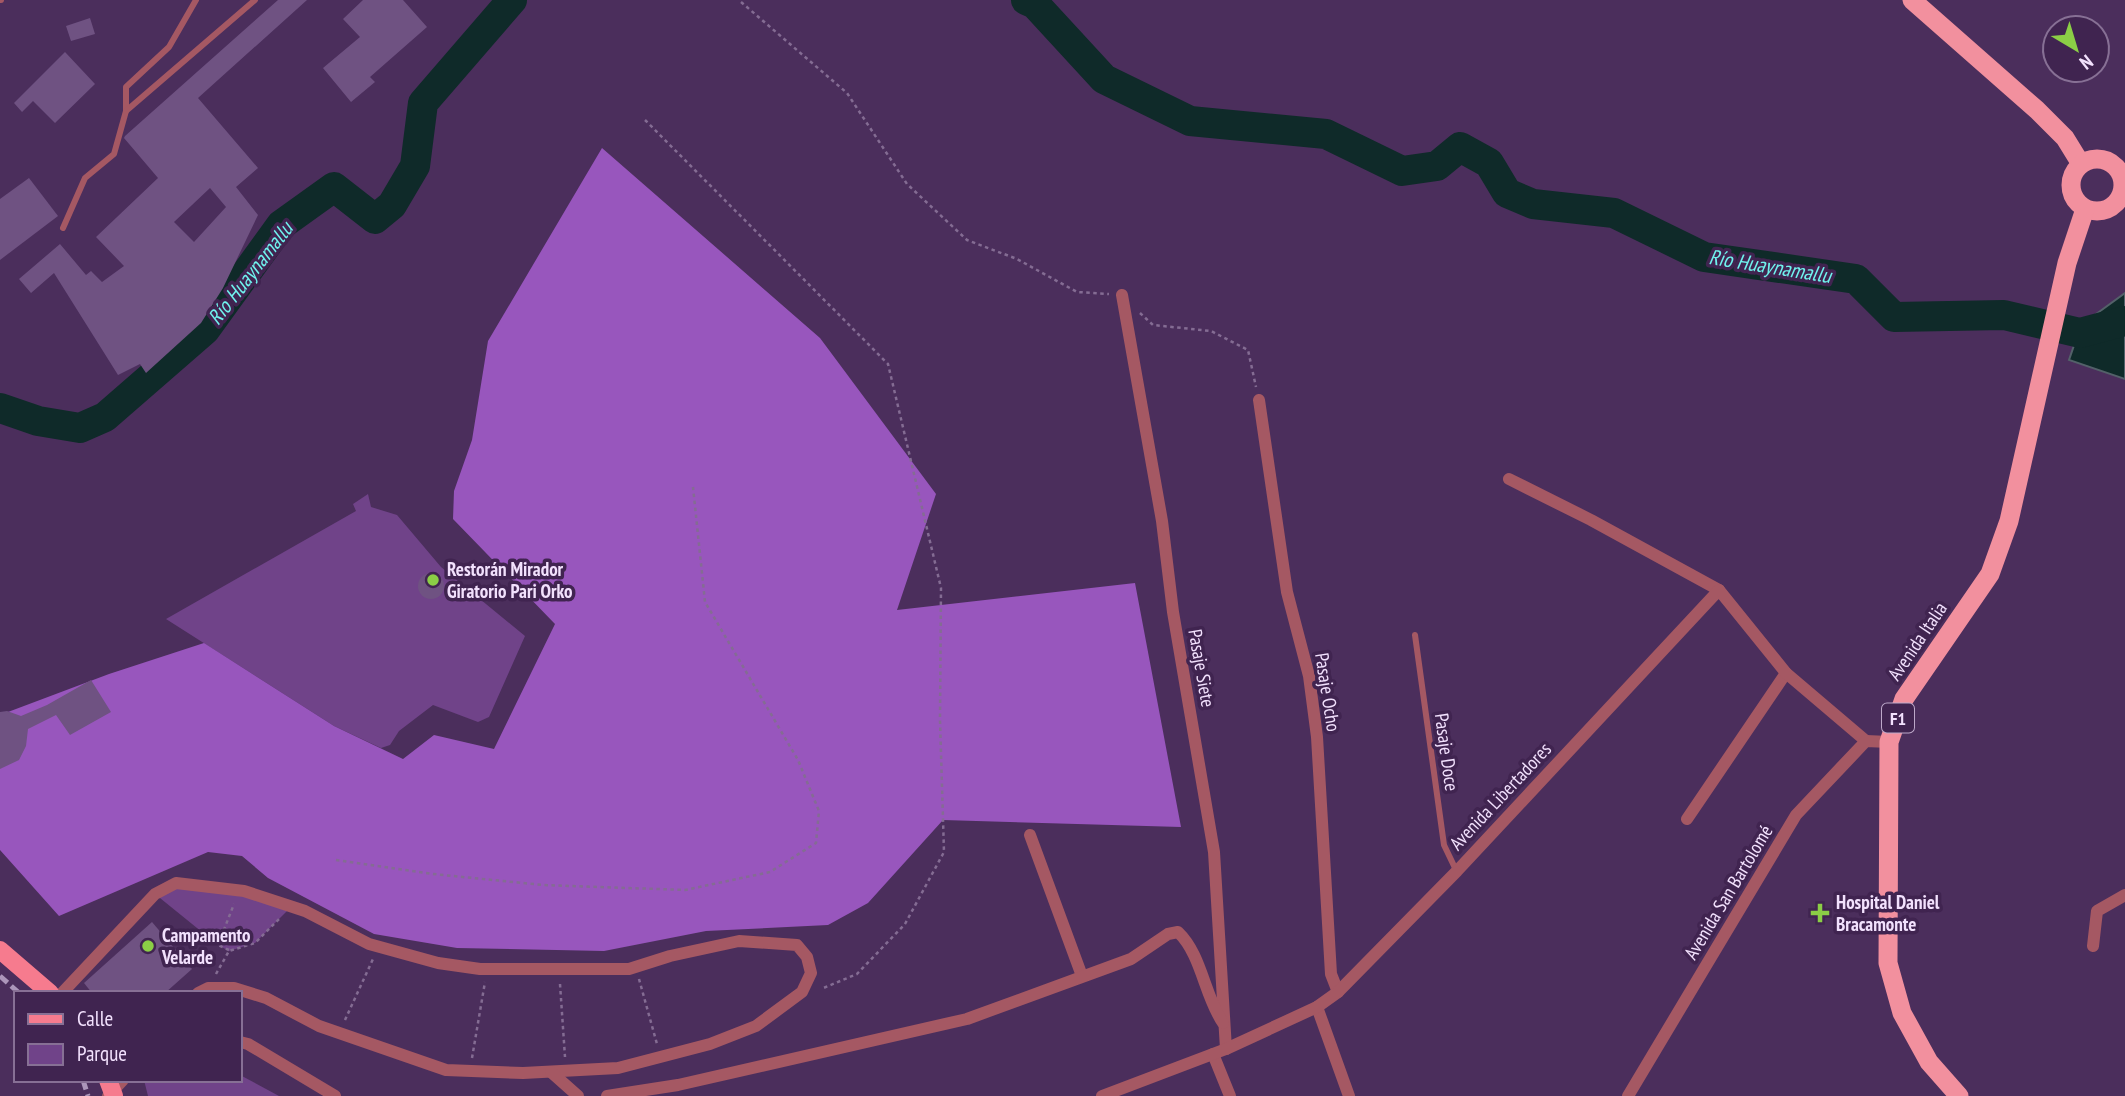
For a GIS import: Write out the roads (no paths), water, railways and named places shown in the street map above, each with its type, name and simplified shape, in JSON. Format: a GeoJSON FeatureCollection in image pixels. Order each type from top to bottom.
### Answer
{"type":"FeatureCollection","features":[{"type":"Feature","properties":{"kind":"highway"},"geometry":{"type":"LineString","coordinates":[[1912,0],[2037,110],[2065,138],[2081,164]]}},
{"type":"Feature","properties":{"kind":"highway"},"geometry":{"type":"LineString","coordinates":[[2089,160],[2105,160],[2123,177],[2121,194],[2111,206],[2103,210],[2085,209],[2073,196],[2071,187],[2075,170],[2089,160]]}},
{"type":"Feature","properties":{"kind":"highway","name":"Avenida Italia"},"geometry":{"type":"LineString","coordinates":[[1959,1096],[1929,1062],[1902,1013],[1888,963],[1889,742],[1904,699],[1990,574],[2010,522],[2067,263],[2085,209]]}},
{"type":"Feature","properties":{"kind":"main road"},"geometry":{"type":"LineString","coordinates":[[0,950],[48,991]]}},
{"type":"Feature","properties":{"kind":"street","name":"Pasaje Siete"},"geometry":{"type":"LineString","coordinates":[[1122,295],[1162,521],[1173,612],[1214,852],[1226,1049]]}},
{"type":"Feature","properties":{"kind":"street","name":"Pasaje Ocho"},"geometry":{"type":"LineString","coordinates":[[1259,400],[1287,592],[1309,676],[1317,737],[1331,974],[1338,992]]}},
{"type":"Feature","properties":{"kind":"street"},"geometry":{"type":"LineString","coordinates":[[1509,479],[1719,590],[1786,673],[1866,741],[1889,742]]}},
{"type":"Feature","properties":{"kind":"street","name":"Avenida Libertadores"},"geometry":{"type":"LineString","coordinates":[[1111,1095],[1226,1049],[1317,1007],[1338,992],[1457,871],[1719,590]]}},
{"type":"Feature","properties":{"kind":"street"},"geometry":{"type":"LineString","coordinates":[[1687,819],[1786,673]]}},
{"type":"Feature","properties":{"kind":"street","name":"Avenida San Bartolomé"},"geometry":{"type":"LineString","coordinates":[[1628,1096],[1796,815],[1866,741]]}},
{"type":"Feature","properties":{"kind":"street"},"geometry":{"type":"LineString","coordinates":[[1031,835],[1082,976]]}},
{"type":"Feature","properties":{"kind":"street"},"geometry":{"type":"LineString","coordinates":[[64,991],[155,894],[176,884],[239,891],[291,907],[379,946],[438,963],[487,969],[629,969],[670,956],[739,941],[797,946],[807,957],[811,973],[803,992],[757,1026],[710,1044],[618,1068],[551,1072],[446,1070],[319,1026],[266,998],[234,988],[203,990]]}},
{"type":"Feature","properties":{"kind":"street"},"geometry":{"type":"LineString","coordinates":[[2093,946],[2097,911],[2125,895]]}},
{"type":"Feature","properties":{"kind":"street"},"geometry":{"type":"LineString","coordinates":[[607,1096],[678,1085],[967,1019],[1131,959],[1168,934],[1178,932],[1190,943],[1213,1007],[1223,1023]]}},
{"type":"Feature","properties":{"kind":"street"},"geometry":{"type":"LineString","coordinates":[[1317,1007],[1349,1096]]}},
{"type":"Feature","properties":{"kind":"street"},"geometry":{"type":"LineString","coordinates":[[242,1042],[334,1096]]}},
{"type":"Feature","properties":{"kind":"street"},"geometry":{"type":"LineString","coordinates":[[1213,1054],[1230,1096]]}},
{"type":"Feature","properties":{"kind":"street"},"geometry":{"type":"LineString","coordinates":[[551,1072],[578,1096]]}},
{"type":"Feature","properties":{"kind":"lane"},"geometry":{"type":"LineString","coordinates":[[63,228],[85,178],[114,154],[126,111],[126,87],[169,47],[196,0]]}},
{"type":"Feature","properties":{"kind":"lane"},"geometry":{"type":"LineString","coordinates":[[126,111],[255,0]]}},
{"type":"Feature","properties":{"kind":"lane","name":"Pasaje Doce"},"geometry":{"type":"LineString","coordinates":[[1415,635],[1444,845],[1457,871]]}},
{"type":"Feature","properties":{"kind":"waterway","name":"Río Huaynamallu"},"geometry":{"type":"LineString","coordinates":[[0,408],[38,421],[80,428],[105,417],[205,330],[281,225],[334,187],[375,219],[392,205],[415,166],[423,103],[512,0]]}},
{"type":"Feature","properties":{"kind":"waterway","name":"Río Huaynamallu"},"geometry":{"type":"LineString","coordinates":[[1026,0],[1035,4],[1104,79],[1190,121],[1326,134],[1402,171],[1437,166],[1460,147],[1489,163],[1507,193],[1533,204],[1614,213],[1704,257],[1856,279],[1894,317],[2004,315],[2080,333],[2125,321]]}},
{"type":"Feature","properties":{"kind":"railway"},"geometry":{"type":"LineString","coordinates":[[0,976],[17,991]]}},
{"type":"Feature","properties":{"kind":"railway"},"geometry":{"type":"LineString","coordinates":[[84,1082],[88,1096]]}},
{"type":"Feature","properties":{"kind":"place","name":"Restorán Mirador Giratorio Pari Orko"},"geometry":{"type":"Point","coordinates":[433,580]}},
{"type":"Feature","properties":{"kind":"place","name":"Hospital Daniel Bracamonte"},"geometry":{"type":"Point","coordinates":[1820,913]}},
{"type":"Feature","properties":{"kind":"place","name":"Campamento Velarde"},"geometry":{"type":"Point","coordinates":[148,946]}}]}
